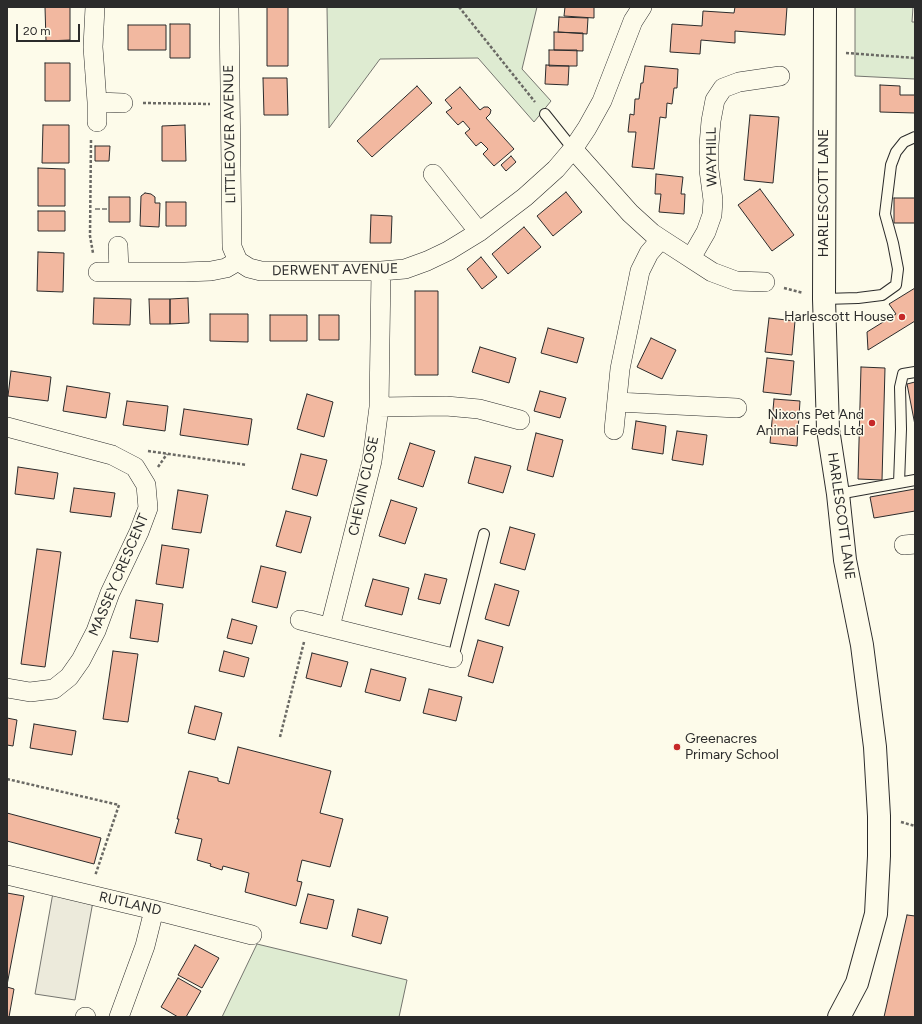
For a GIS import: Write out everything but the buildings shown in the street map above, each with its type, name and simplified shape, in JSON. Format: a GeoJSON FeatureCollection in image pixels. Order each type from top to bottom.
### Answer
{"type":"FeatureCollection","features":[{"type":"Feature","properties":{"kind":"street"},"geometry":{"type":"LineString","coordinates":[[95,7],[93,47],[98,122]]}},
{"type":"Feature","properties":{"kind":"street","name":"LITTLEOVER AVENUE"},"geometry":{"type":"LineString","coordinates":[[229,7],[232,247],[238,260]]}},
{"type":"Feature","properties":{"kind":"street","name":"DERWENT AVENUE"},"geometry":{"type":"LineString","coordinates":[[238,260],[249,268],[261,271],[381,271],[405,269],[448,252],[479,232],[525,196],[556,168],[572,149],[587,128],[602,101],[633,20],[642,7]]}},
{"type":"Feature","properties":{"kind":"street","name":"HARLESCOTT LANE"},"geometry":{"type":"LineString","coordinates":[[824,7],[824,299],[828,429],[846,560],[862,645],[875,747],[879,816],[879,856],[876,914],[857,983],[839,1017]]}},
{"type":"Feature","properties":{"kind":"street","name":"WAYHILL"},"geometry":{"type":"LineString","coordinates":[[691,258],[706,232],[712,215],[713,200],[709,170],[709,145],[715,100],[723,88],[739,82],[780,76]]}},
{"type":"Feature","properties":{"kind":"street"},"geometry":{"type":"LineString","coordinates":[[97,102],[123,103]]}},
{"type":"Feature","properties":{"kind":"street"},"geometry":{"type":"LineString","coordinates":[[572,149],[630,213],[652,233],[712,272],[736,281],[765,282]]}},
{"type":"Feature","properties":{"kind":"street"},"geometry":{"type":"LineString","coordinates":[[433,174],[479,232]]}},
{"type":"Feature","properties":{"kind":"street"},"geometry":{"type":"LineString","coordinates":[[614,430],[621,362],[640,271],[649,253],[661,239]]}},
{"type":"Feature","properties":{"kind":"street"},"geometry":{"type":"LineString","coordinates":[[118,246],[119,271]]}},
{"type":"Feature","properties":{"kind":"street"},"geometry":{"type":"LineString","coordinates":[[98,272],[211,271],[226,268],[238,260]]}},
{"type":"Feature","properties":{"kind":"street","name":"CHEVIN CLOSE"},"geometry":{"type":"LineString","coordinates":[[330,627],[372,461],[379,407],[381,271]]}},
{"type":"Feature","properties":{"kind":"street"},"geometry":{"type":"LineString","coordinates":[[617,402],[737,408]]}},
{"type":"Feature","properties":{"kind":"street"},"geometry":{"type":"LineString","coordinates":[[379,407],[446,406],[479,409],[520,420]]}},
{"type":"Feature","properties":{"kind":"street","name":"MASSEY CRESCENT"},"geometry":{"type":"LineString","coordinates":[[7,426],[112,455],[135,467],[146,485],[148,508],[140,532],[110,593],[96,631],[81,660],[69,677],[54,689],[30,692],[7,688]]}},
{"type":"Feature","properties":{"kind":"street"},"geometry":{"type":"LineString","coordinates":[[304,621],[453,658]]}},
{"type":"Feature","properties":{"kind":"street","name":"RUTLAND"},"geometry":{"type":"LineString","coordinates":[[7,876],[154,910],[252,935]]}},
{"type":"Feature","properties":{"kind":"street"},"geometry":{"type":"LineString","coordinates":[[119,1017],[145,946],[154,910]]}},
{"type":"Feature","properties":{"kind":"lane"},"geometry":{"type":"LineString","coordinates":[[545,114],[572,149]]}},
{"type":"Feature","properties":{"kind":"lane"},"geometry":{"type":"LineString","coordinates":[[824,299],[858,298],[882,295],[896,285],[898,269],[885,214],[891,165],[896,152],[904,142],[915,137]]}},
{"type":"Feature","properties":{"kind":"lane"},"geometry":{"type":"LineString","coordinates":[[899,483],[901,429],[900,387],[903,374],[915,372]]}},
{"type":"Feature","properties":{"kind":"lane"},"geometry":{"type":"LineString","coordinates":[[838,494],[915,480]]}},
{"type":"Feature","properties":{"kind":"lane"},"geometry":{"type":"LineString","coordinates":[[453,658],[484,534]]}},
{"type":"Feature","properties":{"kind":"path"},"geometry":{"type":"LineString","coordinates":[[459,7],[545,114]]}},
{"type":"Feature","properties":{"kind":"path"},"geometry":{"type":"LineString","coordinates":[[824,52],[915,58]]}},
{"type":"Feature","properties":{"kind":"path"},"geometry":{"type":"LineString","coordinates":[[123,103],[230,104]]}},
{"type":"Feature","properties":{"kind":"path"},"geometry":{"type":"LineString","coordinates":[[98,122],[92,128],[90,236],[98,272]]}},
{"type":"Feature","properties":{"kind":"path"},"geometry":{"type":"LineString","coordinates":[[765,282],[824,299]]}},
{"type":"Feature","properties":{"kind":"path"},"geometry":{"type":"LineString","coordinates":[[145,450],[247,465]]}},
{"type":"Feature","properties":{"kind":"path"},"geometry":{"type":"LineString","coordinates":[[280,738],[304,621]]}},
{"type":"Feature","properties":{"kind":"path"},"geometry":{"type":"LineString","coordinates":[[7,779],[119,806],[88,895]]}},
{"type":"Feature","properties":{"kind":"green space"},"geometry":{"type":"Polygon","coordinates":[[[327,7],[537,7],[522,69],[551,101],[534,122],[478,58],[380,59],[329,128],[327,7]]]}},
{"type":"Feature","properties":{"kind":"green space"},"geometry":{"type":"Polygon","coordinates":[[[855,7],[913,7],[912,22],[915,22],[915,79],[855,76],[855,7]]]}},
{"type":"Feature","properties":{"kind":"green space"},"geometry":{"type":"Polygon","coordinates":[[[257,944],[407,980],[399,1017],[222,1017],[257,944]]]}},
{"type":"Feature","properties":{"kind":"shaded area"},"geometry":{"type":"Polygon","coordinates":[[[54,887],[94,896],[75,1000],[35,994],[54,887]]]}},
{"type":"Feature","properties":{"kind":"fence"},"geometry":{"type":"LineString","coordinates":[[95,209],[109,209]]}},
{"type":"Feature","properties":{"kind":"place","name":"Harlescott House"},"geometry":{"type":"Point","coordinates":[902,317]}},
{"type":"Feature","properties":{"kind":"place","name":"Nixons Pet And Animal Feeds Ltd"},"geometry":{"type":"Point","coordinates":[872,423]}},
{"type":"Feature","properties":{"kind":"place","name":"Greenacres Primary School"},"geometry":{"type":"Point","coordinates":[677,747]}}]}
